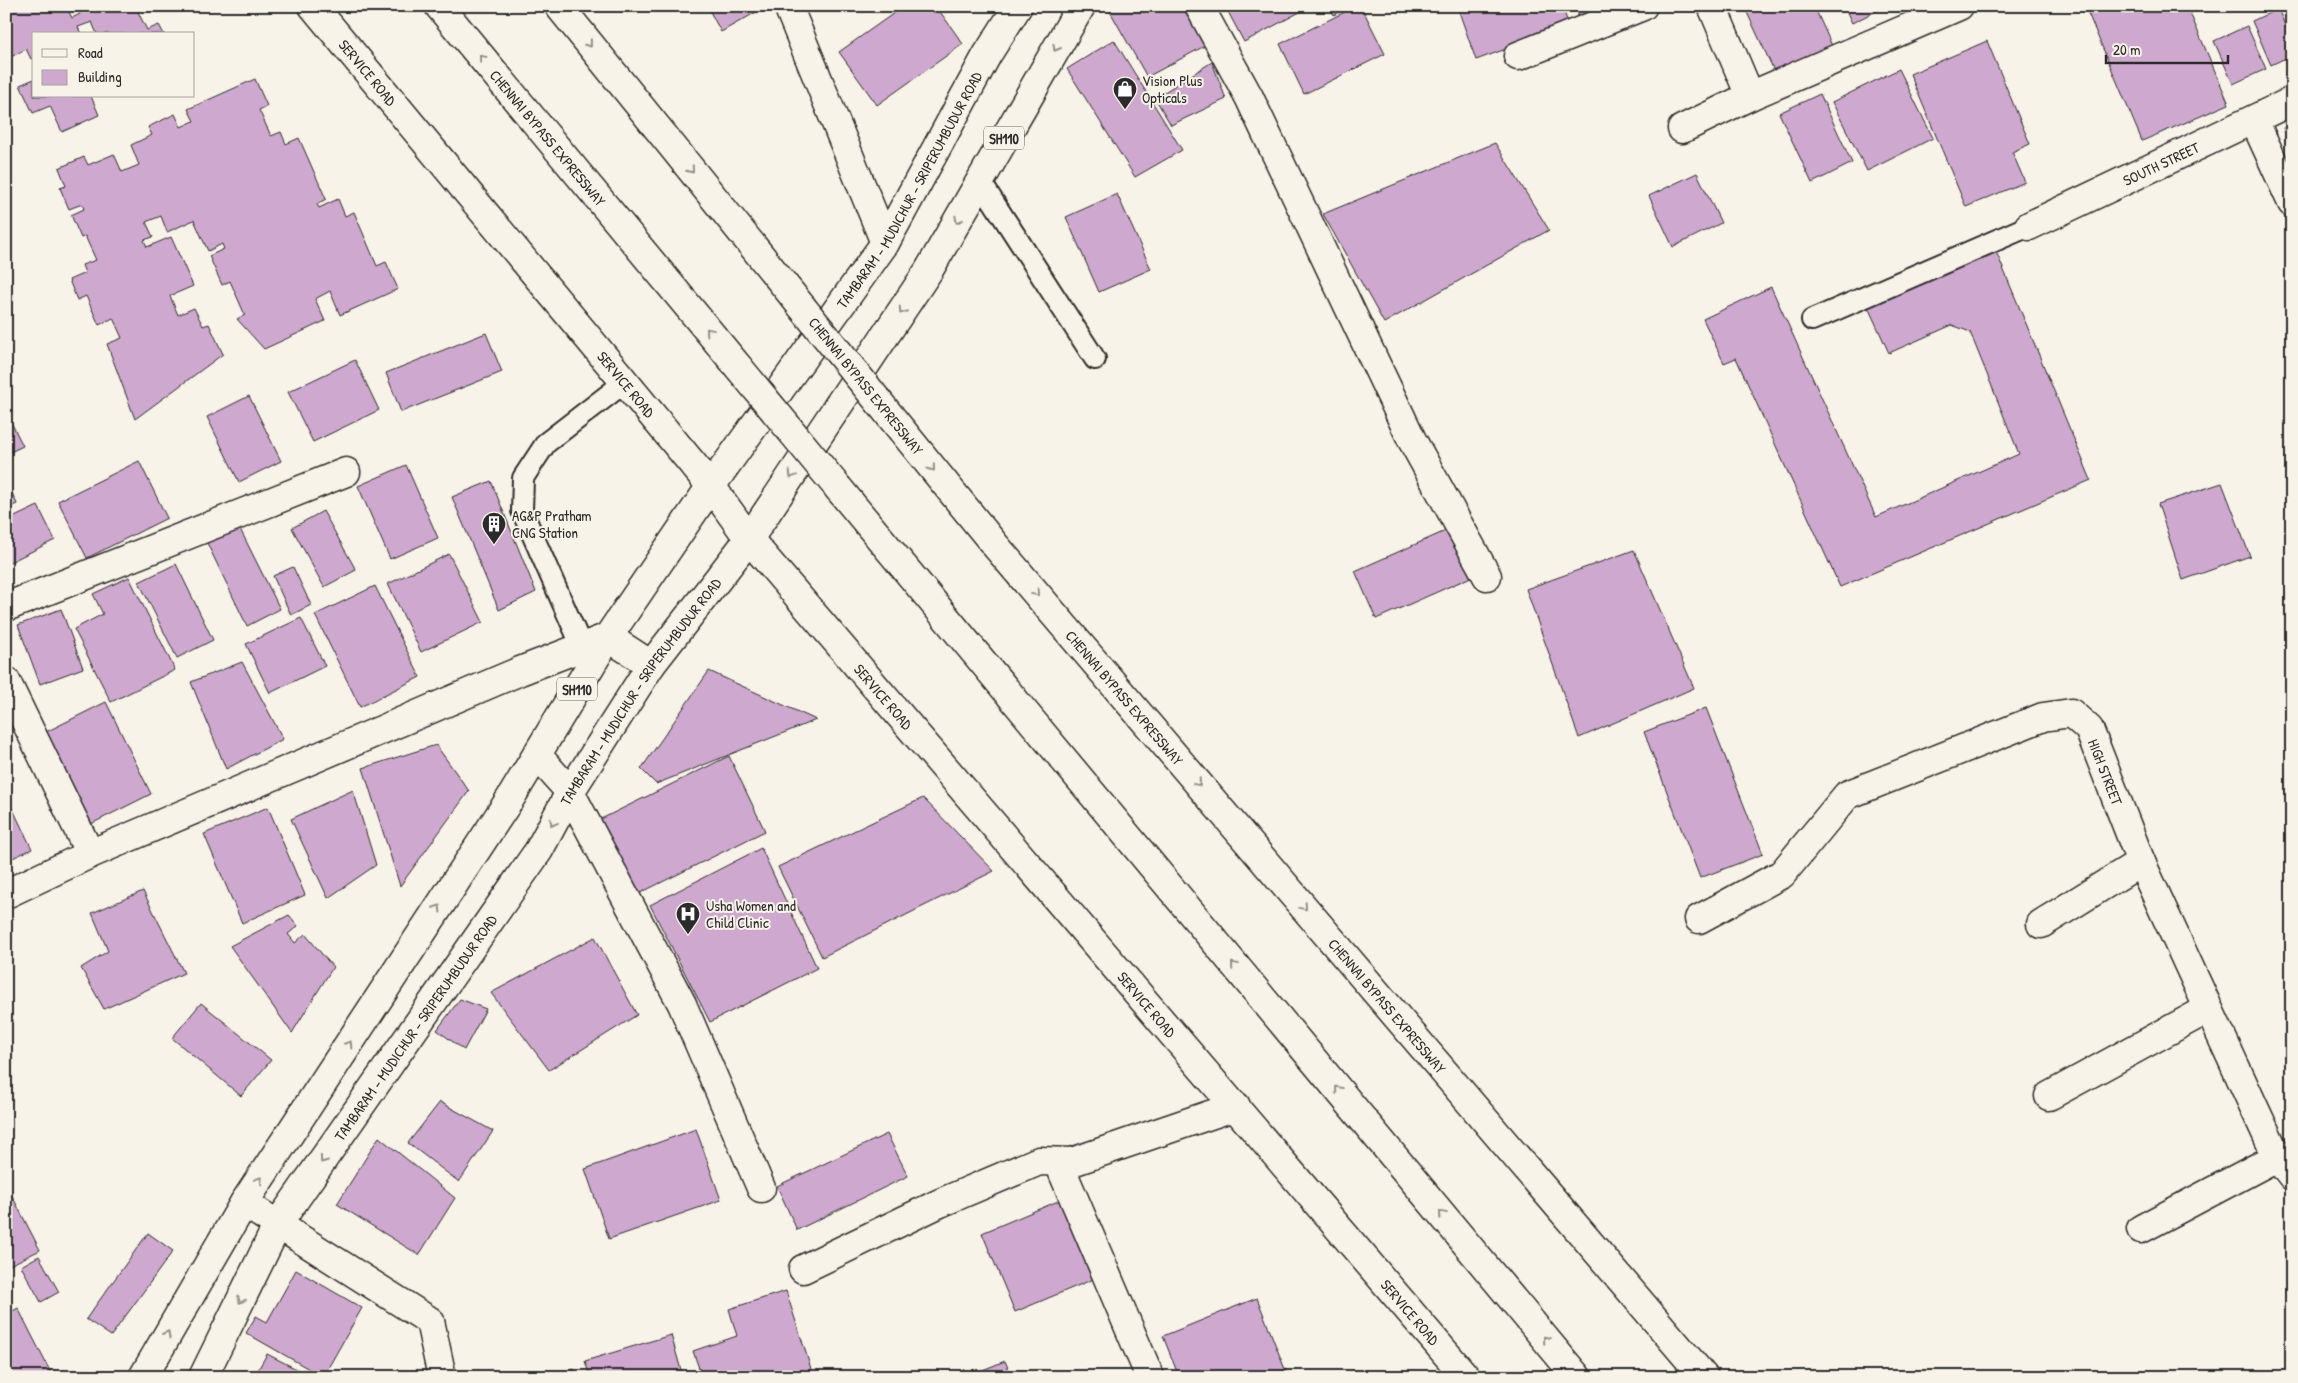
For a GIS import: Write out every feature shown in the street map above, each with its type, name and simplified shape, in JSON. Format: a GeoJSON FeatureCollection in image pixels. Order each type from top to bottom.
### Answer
{"type":"FeatureCollection","features":[{"type":"Feature","properties":{"kind":"main road","name":"SERVICE ROAD"},"geometry":{"type":"LineString","coordinates":[[313,6],[711,486],[750,539],[1466,1377]]}},
{"type":"Feature","properties":{"kind":"main road","name":"CHENNAI BYPASS EXPRESSWAY"},"geometry":{"type":"LineString","coordinates":[[439,6],[1577,1377]]}},
{"type":"Feature","properties":{"kind":"main road","name":"CHENNAI BYPASS EXPRESSWAY"},"geometry":{"type":"LineString","coordinates":[[559,6],[994,545],[1704,1377]]}},
{"type":"Feature","properties":{"kind":"main road"},"geometry":{"type":"LineString","coordinates":[[788,6],[885,243]]}},
{"type":"Feature","properties":{"kind":"main road","name":"TAMBARAM - MUDICHUR - SRIPERUMBUDUR ROAD"},"geometry":{"type":"LineString","coordinates":[[143,1377],[244,1203],[510,799],[608,637],[711,486],[885,243],[987,55],[1018,6]]}},
{"type":"Feature","properties":{"kind":"main road","name":"TAMBARAM - MUDICHUR - SRIPERUMBUDUR ROAD"},"geometry":{"type":"LineString","coordinates":[[203,1377],[278,1224],[539,850],[570,792],[651,665],[750,539],[929,270],[1080,6]]}},
{"type":"Feature","properties":{"kind":"main road"},"geometry":{"type":"LineString","coordinates":[[1199,6],[1249,97],[1412,440],[1487,576]]}},
{"type":"Feature","properties":{"kind":"main road"},"geometry":{"type":"LineString","coordinates":[[1518,56],[1643,6]]}},
{"type":"Feature","properties":{"kind":"main road"},"geometry":{"type":"LineString","coordinates":[[1712,6],[1750,96]]}},
{"type":"Feature","properties":{"kind":"main road"},"geometry":{"type":"LineString","coordinates":[[1682,129],[1750,96],[1959,6]]}},
{"type":"Feature","properties":{"kind":"main road","name":"SOUTH STREET"},"geometry":{"type":"LineString","coordinates":[[2029,226],[2292,101]]}},
{"type":"Feature","properties":{"kind":"main road"},"geometry":{"type":"LineString","coordinates":[[2254,120],[2292,203]]}},
{"type":"Feature","properties":{"kind":"main road"},"geometry":{"type":"LineString","coordinates":[[6,607],[346,472]]}},
{"type":"Feature","properties":{"kind":"main road"},"geometry":{"type":"LineString","coordinates":[[6,894],[90,854],[608,637],[651,665]]}},
{"type":"Feature","properties":{"kind":"main road"},"geometry":{"type":"LineString","coordinates":[[6,681],[90,854]]}},
{"type":"Feature","properties":{"kind":"main road","name":"HIGH STREET"},"geometry":{"type":"LineString","coordinates":[[1699,919],[1782,874],[1847,796],[2043,716],[2071,713],[2089,729],[2142,862],[2208,1009],[2284,1166]]}},
{"type":"Feature","properties":{"kind":"main road"},"geometry":{"type":"LineString","coordinates":[[536,755],[570,792],[682,1004],[761,1188]]}},
{"type":"Feature","properties":{"kind":"main road"},"geometry":{"type":"LineString","coordinates":[[2041,924],[2142,862]]}},
{"type":"Feature","properties":{"kind":"main road"},"geometry":{"type":"LineString","coordinates":[[2049,1096],[2208,1009]]}},
{"type":"Feature","properties":{"kind":"main road"},"geometry":{"type":"LineString","coordinates":[[803,1270],[940,1203],[1039,1161],[1072,1162],[1236,1106]]}},
{"type":"Feature","properties":{"kind":"main road"},"geometry":{"type":"LineString","coordinates":[[1072,1162],[1063,1172],[1150,1377]]}},
{"type":"Feature","properties":{"kind":"main road"},"geometry":{"type":"LineString","coordinates":[[2141,1229],[2284,1166]]}},
{"type":"Feature","properties":{"kind":"main road"},"geometry":{"type":"LineString","coordinates":[[244,1203],[430,1321],[442,1377]]}},
{"type":"Feature","properties":{"kind":"lane"},"geometry":{"type":"LineString","coordinates":[[980,181],[1095,359]]}},
{"type":"Feature","properties":{"kind":"lane"},"geometry":{"type":"LineString","coordinates":[[1812,320],[2029,226]]}},
{"type":"Feature","properties":{"kind":"lane"},"geometry":{"type":"LineString","coordinates":[[582,647],[522,511],[523,478],[546,443],[625,382]]}},
{"type":"Feature","properties":{"kind":"building"},"geometry":{"type":"Polygon","coordinates":[[[6,6],[46,6],[48,10],[57,6],[66,6],[72,18],[80,14],[76,6],[135,6],[147,30],[159,25],[163,32],[96,32],[92,22],[78,27],[80,32],[32,32],[32,59],[26,49],[7,59],[6,6]]]}},
{"type":"Feature","properties":{"kind":"building"},"geometry":{"type":"Polygon","coordinates":[[[707,6],[767,6],[721,32],[707,6]]]}},
{"type":"Feature","properties":{"kind":"building"},"geometry":{"type":"Polygon","coordinates":[[[904,6],[936,6],[963,44],[877,105],[839,52],[904,6]]]}},
{"type":"Feature","properties":{"kind":"building"},"geometry":{"type":"Polygon","coordinates":[[[1107,6],[1195,6],[1214,41],[1147,77],[1107,6]]]}},
{"type":"Feature","properties":{"kind":"building"},"geometry":{"type":"Polygon","coordinates":[[[1225,6],[1311,6],[1244,42],[1225,6]]]}},
{"type":"Feature","properties":{"kind":"building"},"geometry":{"type":"Polygon","coordinates":[[[1329,6],[1349,6],[1334,15],[1329,6]]]}},
{"type":"Feature","properties":{"kind":"building"},"geometry":{"type":"Polygon","coordinates":[[[1357,6],[1361,6],[1385,54],[1304,94],[1280,44],[1357,6]]]}},
{"type":"Feature","properties":{"kind":"building"},"geometry":{"type":"Polygon","coordinates":[[[1457,6],[1562,6],[1569,26],[1476,60],[1457,6]]]}},
{"type":"Feature","properties":{"kind":"building"},"geometry":{"type":"Polygon","coordinates":[[[1575,6],[1616,6],[1580,20],[1575,6]]]}},
{"type":"Feature","properties":{"kind":"building"},"geometry":{"type":"Polygon","coordinates":[[[1744,6],[1814,6],[1833,48],[1776,75],[1744,6]]]}},
{"type":"Feature","properties":{"kind":"building"},"geometry":{"type":"Polygon","coordinates":[[[1844,6],[1886,6],[1852,23],[1844,6]]]}},
{"type":"Feature","properties":{"kind":"building"},"geometry":{"type":"Polygon","coordinates":[[[2085,6],[2187,6],[2229,104],[2142,141],[2085,6]]]}},
{"type":"Feature","properties":{"kind":"building"},"geometry":{"type":"Polygon","coordinates":[[[2278,9],[2292,41],[2292,55],[2271,65],[2252,21],[2278,9]]]}},
{"type":"Feature","properties":{"kind":"building"},"geometry":{"type":"Polygon","coordinates":[[[2247,26],[2266,69],[2233,84],[2214,41],[2247,26]]]}},
{"type":"Feature","properties":{"kind":"building","name":"Vision Plus Opticals"},"geometry":{"type":"Polygon","coordinates":[[[1114,40],[1182,150],[1135,177],[1067,69],[1114,40]]]}},
{"type":"Feature","properties":{"kind":"building"},"geometry":{"type":"Polygon","coordinates":[[[1987,41],[2030,144],[2012,152],[2025,182],[1966,207],[1910,74],[1987,41]]]}},
{"type":"Feature","properties":{"kind":"building"},"geometry":{"type":"Polygon","coordinates":[[[1212,62],[1226,99],[1171,125],[1155,98],[1212,62]]]}},
{"type":"Feature","properties":{"kind":"building"},"geometry":{"type":"Polygon","coordinates":[[[1899,69],[1933,138],[1867,171],[1832,102],[1899,69]]]}},
{"type":"Feature","properties":{"kind":"building"},"geometry":{"type":"Polygon","coordinates":[[[255,79],[267,106],[259,110],[271,136],[281,132],[286,144],[299,138],[326,199],[317,204],[319,208],[338,199],[345,216],[354,212],[377,266],[386,262],[398,289],[340,315],[330,291],[315,299],[325,321],[264,349],[237,319],[245,315],[230,281],[222,285],[209,256],[224,249],[222,244],[208,251],[194,220],[167,232],[161,216],[146,222],[153,237],[144,240],[147,247],[171,237],[193,286],[170,296],[178,315],[194,308],[203,326],[209,324],[223,354],[135,419],[107,344],[122,338],[113,318],[99,325],[86,296],[77,300],[69,280],[85,273],[82,265],[96,260],[85,236],[81,238],[71,215],[84,209],[82,204],[69,209],[60,188],[66,186],[59,168],[84,157],[88,165],[114,154],[122,172],[139,165],[131,145],[152,135],[148,127],[175,114],[181,127],[194,121],[188,109],[255,79]]]}},
{"type":"Feature","properties":{"kind":"building"},"geometry":{"type":"Polygon","coordinates":[[[32,80],[32,98],[92,98],[99,115],[62,132],[50,106],[33,113],[20,85],[32,80]]]}},
{"type":"Feature","properties":{"kind":"building"},"geometry":{"type":"Polygon","coordinates":[[[1820,94],[1852,163],[1812,183],[1779,113],[1820,94]]]}},
{"type":"Feature","properties":{"kind":"building"},"geometry":{"type":"Polygon","coordinates":[[[2292,124],[2292,146],[2283,128],[2292,124]]]}},
{"type":"Feature","properties":{"kind":"building"},"geometry":{"type":"Polygon","coordinates":[[[1495,143],[1549,230],[1384,323],[1323,214],[1495,143]]]}},
{"type":"Feature","properties":{"kind":"building"},"geometry":{"type":"Polygon","coordinates":[[[1697,173],[1721,223],[1673,247],[1649,196],[1697,173]]]}},
{"type":"Feature","properties":{"kind":"building"},"geometry":{"type":"Polygon","coordinates":[[[1117,194],[1151,269],[1099,292],[1066,217],[1117,194]]]}},
{"type":"Feature","properties":{"kind":"building"},"geometry":{"type":"Polygon","coordinates":[[[1995,249],[2091,480],[1840,587],[1736,358],[1724,363],[1703,319],[1771,287],[1876,517],[2019,454],[1970,332],[1952,325],[1889,353],[1868,307],[1995,249]]]}},
{"type":"Feature","properties":{"kind":"building"},"geometry":{"type":"Polygon","coordinates":[[[486,333],[502,372],[401,412],[386,373],[486,333]]]}},
{"type":"Feature","properties":{"kind":"building"},"geometry":{"type":"Polygon","coordinates":[[[355,360],[379,410],[313,442],[288,392],[355,360]]]}},
{"type":"Feature","properties":{"kind":"building"},"geometry":{"type":"Polygon","coordinates":[[[249,396],[281,461],[239,482],[207,417],[249,396]]]}},
{"type":"Feature","properties":{"kind":"building"},"geometry":{"type":"Polygon","coordinates":[[[6,412],[23,446],[6,454],[6,412]]]}},
{"type":"Feature","properties":{"kind":"building"},"geometry":{"type":"Polygon","coordinates":[[[139,461],[167,518],[87,558],[58,501],[139,461]]]}},
{"type":"Feature","properties":{"kind":"building"},"geometry":{"type":"Polygon","coordinates":[[[406,465],[438,538],[390,559],[358,486],[406,465]]]}},
{"type":"Feature","properties":{"kind":"building"},"geometry":{"type":"Polygon","coordinates":[[[6,480],[17,504],[6,509],[6,480]]]}},
{"type":"Feature","properties":{"kind":"building","name":"AG&P Pratham CNG Station"},"geometry":{"type":"Polygon","coordinates":[[[491,481],[536,592],[499,610],[452,497],[491,481]]]}},
{"type":"Feature","properties":{"kind":"building"},"geometry":{"type":"Polygon","coordinates":[[[2222,483],[2250,556],[2183,580],[2158,504],[2222,483]]]}},
{"type":"Feature","properties":{"kind":"building"},"geometry":{"type":"Polygon","coordinates":[[[38,506],[55,540],[6,564],[6,521],[38,506]]]}},
{"type":"Feature","properties":{"kind":"building"},"geometry":{"type":"Polygon","coordinates":[[[323,511],[356,570],[324,587],[292,528],[323,511]]]}},
{"type":"Feature","properties":{"kind":"building"},"geometry":{"type":"Polygon","coordinates":[[[239,527],[280,609],[247,626],[207,543],[239,527]]]}},
{"type":"Feature","properties":{"kind":"building"},"geometry":{"type":"Polygon","coordinates":[[[1450,529],[1471,577],[1376,619],[1355,571],[1450,529]]]}},
{"type":"Feature","properties":{"kind":"building"},"geometry":{"type":"Polygon","coordinates":[[[1634,550],[1694,688],[1579,738],[1526,589],[1634,550]]]}},
{"type":"Feature","properties":{"kind":"building"},"geometry":{"type":"Polygon","coordinates":[[[449,554],[483,622],[421,652],[388,584],[449,554]]]}},
{"type":"Feature","properties":{"kind":"building"},"geometry":{"type":"Polygon","coordinates":[[[176,564],[213,640],[177,658],[139,582],[176,564]]]}},
{"type":"Feature","properties":{"kind":"building"},"geometry":{"type":"Polygon","coordinates":[[[293,567],[311,605],[291,615],[273,576],[293,567]]]}},
{"type":"Feature","properties":{"kind":"building"},"geometry":{"type":"Polygon","coordinates":[[[129,577],[175,670],[111,702],[74,629],[103,614],[93,594],[129,577]]]}},
{"type":"Feature","properties":{"kind":"building"},"geometry":{"type":"Polygon","coordinates":[[[375,586],[420,677],[360,707],[315,615],[375,586]]]}},
{"type":"Feature","properties":{"kind":"building"},"geometry":{"type":"Polygon","coordinates":[[[61,609],[83,668],[40,684],[18,625],[61,609]]]}},
{"type":"Feature","properties":{"kind":"building"},"geometry":{"type":"Polygon","coordinates":[[[301,618],[325,666],[270,693],[246,644],[301,618]]]}},
{"type":"Feature","properties":{"kind":"building"},"geometry":{"type":"Polygon","coordinates":[[[242,662],[283,739],[226,769],[191,682],[242,662]]]}},
{"type":"Feature","properties":{"kind":"building"},"geometry":{"type":"Polygon","coordinates":[[[709,671],[816,720],[656,784],[641,769],[709,671]]]}},
{"type":"Feature","properties":{"kind":"building"},"geometry":{"type":"Polygon","coordinates":[[[106,702],[151,794],[91,824],[46,732],[106,702]]]}},
{"type":"Feature","properties":{"kind":"building"},"geometry":{"type":"Polygon","coordinates":[[[1706,708],[1763,854],[1700,878],[1644,732],[1706,708]]]}},
{"type":"Feature","properties":{"kind":"building"},"geometry":{"type":"Polygon","coordinates":[[[436,745],[469,791],[400,886],[363,768],[436,745]]]}},
{"type":"Feature","properties":{"kind":"building"},"geometry":{"type":"Polygon","coordinates":[[[729,756],[765,831],[636,895],[599,820],[729,756]]]}},
{"type":"Feature","properties":{"kind":"building"},"geometry":{"type":"Polygon","coordinates":[[[353,790],[376,865],[328,898],[291,819],[353,790]]]}},
{"type":"Feature","properties":{"kind":"building"},"geometry":{"type":"Polygon","coordinates":[[[6,795],[32,849],[6,861],[6,795]]]}},
{"type":"Feature","properties":{"kind":"building"},"geometry":{"type":"Polygon","coordinates":[[[923,798],[994,871],[822,957],[778,867],[923,798]]]}},
{"type":"Feature","properties":{"kind":"building"},"geometry":{"type":"Polygon","coordinates":[[[268,807],[305,895],[242,923],[204,834],[268,807]]]}},
{"type":"Feature","properties":{"kind":"building"},"geometry":{"type":"Polygon","coordinates":[[[761,848],[817,968],[710,1022],[650,905],[761,848]]]}},
{"type":"Feature","properties":{"kind":"building"},"geometry":{"type":"Polygon","coordinates":[[[143,891],[184,973],[104,1009],[81,968],[108,951],[92,913],[143,891]]]}},
{"type":"Feature","properties":{"kind":"building"},"geometry":{"type":"Polygon","coordinates":[[[289,915],[298,926],[288,934],[295,943],[305,934],[333,967],[292,1033],[230,946],[289,915]]]}},
{"type":"Feature","properties":{"kind":"building"},"geometry":{"type":"Polygon","coordinates":[[[595,937],[637,1015],[549,1070],[491,993],[595,937]]]}},
{"type":"Feature","properties":{"kind":"building"},"geometry":{"type":"Polygon","coordinates":[[[460,999],[486,1009],[464,1050],[437,1030],[460,999]]]}},
{"type":"Feature","properties":{"kind":"building"},"geometry":{"type":"Polygon","coordinates":[[[201,1003],[271,1060],[241,1096],[172,1038],[201,1003]]]}},
{"type":"Feature","properties":{"kind":"building"},"geometry":{"type":"Polygon","coordinates":[[[440,1102],[493,1131],[459,1182],[408,1143],[440,1102]]]}},
{"type":"Feature","properties":{"kind":"building"},"geometry":{"type":"Polygon","coordinates":[[[696,1129],[721,1200],[609,1239],[585,1169],[696,1129]]]}},
{"type":"Feature","properties":{"kind":"building"},"geometry":{"type":"Polygon","coordinates":[[[887,1134],[908,1176],[797,1230],[777,1186],[887,1134]]]}},
{"type":"Feature","properties":{"kind":"building"},"geometry":{"type":"Polygon","coordinates":[[[379,1137],[455,1198],[419,1255],[337,1204],[379,1137]]]}},
{"type":"Feature","properties":{"kind":"building"},"geometry":{"type":"Polygon","coordinates":[[[6,1184],[40,1250],[6,1267],[6,1184]]]}},
{"type":"Feature","properties":{"kind":"building"},"geometry":{"type":"Polygon","coordinates":[[[1063,1199],[1096,1278],[1015,1312],[982,1233],[1063,1199]]]}},
{"type":"Feature","properties":{"kind":"building"},"geometry":{"type":"Polygon","coordinates":[[[148,1233],[173,1251],[111,1336],[86,1319],[148,1233]]]}},
{"type":"Feature","properties":{"kind":"building"},"geometry":{"type":"Polygon","coordinates":[[[39,1256],[59,1292],[41,1302],[21,1266],[39,1256]]]}},
{"type":"Feature","properties":{"kind":"building"},"geometry":{"type":"Polygon","coordinates":[[[296,1270],[362,1308],[323,1377],[246,1333],[256,1316],[267,1322],[296,1270]]]}},
{"type":"Feature","properties":{"kind":"building"},"geometry":{"type":"Polygon","coordinates":[[[786,1291],[813,1375],[807,1377],[702,1377],[693,1351],[737,1336],[729,1309],[786,1291]]]}},
{"type":"Feature","properties":{"kind":"building"},"geometry":{"type":"Polygon","coordinates":[[[1257,1298],[1288,1377],[1179,1377],[1163,1336],[1257,1298]]]}},
{"type":"Feature","properties":{"kind":"building"},"geometry":{"type":"Polygon","coordinates":[[[18,1308],[53,1377],[6,1377],[6,1315],[18,1308]]]}},
{"type":"Feature","properties":{"kind":"building"},"geometry":{"type":"Polygon","coordinates":[[[671,1335],[683,1377],[590,1377],[585,1361],[671,1335]]]}},
{"type":"Feature","properties":{"kind":"building"},"geometry":{"type":"Polygon","coordinates":[[[267,1354],[312,1377],[254,1377],[267,1354]]]}},
{"type":"Feature","properties":{"kind":"building"},"geometry":{"type":"Polygon","coordinates":[[[1005,1361],[1012,1377],[965,1377],[1005,1361]]]}},
{"type":"Feature","properties":{"kind":"building"},"geometry":{"type":"Polygon","coordinates":[[[574,1369],[576,1377],[554,1377],[574,1369]]]}},
{"type":"Feature","properties":{"kind":"place","name":"Vision Plus Opticals"},"geometry":{"type":"Point","coordinates":[1125,110]}},
{"type":"Feature","properties":{"kind":"place","name":"AG&P Pratham CNG Station"},"geometry":{"type":"Point","coordinates":[494,545]}},
{"type":"Feature","properties":{"kind":"place","name":"Usha Women and Child Clinic"},"geometry":{"type":"Point","coordinates":[688,935]}}]}
